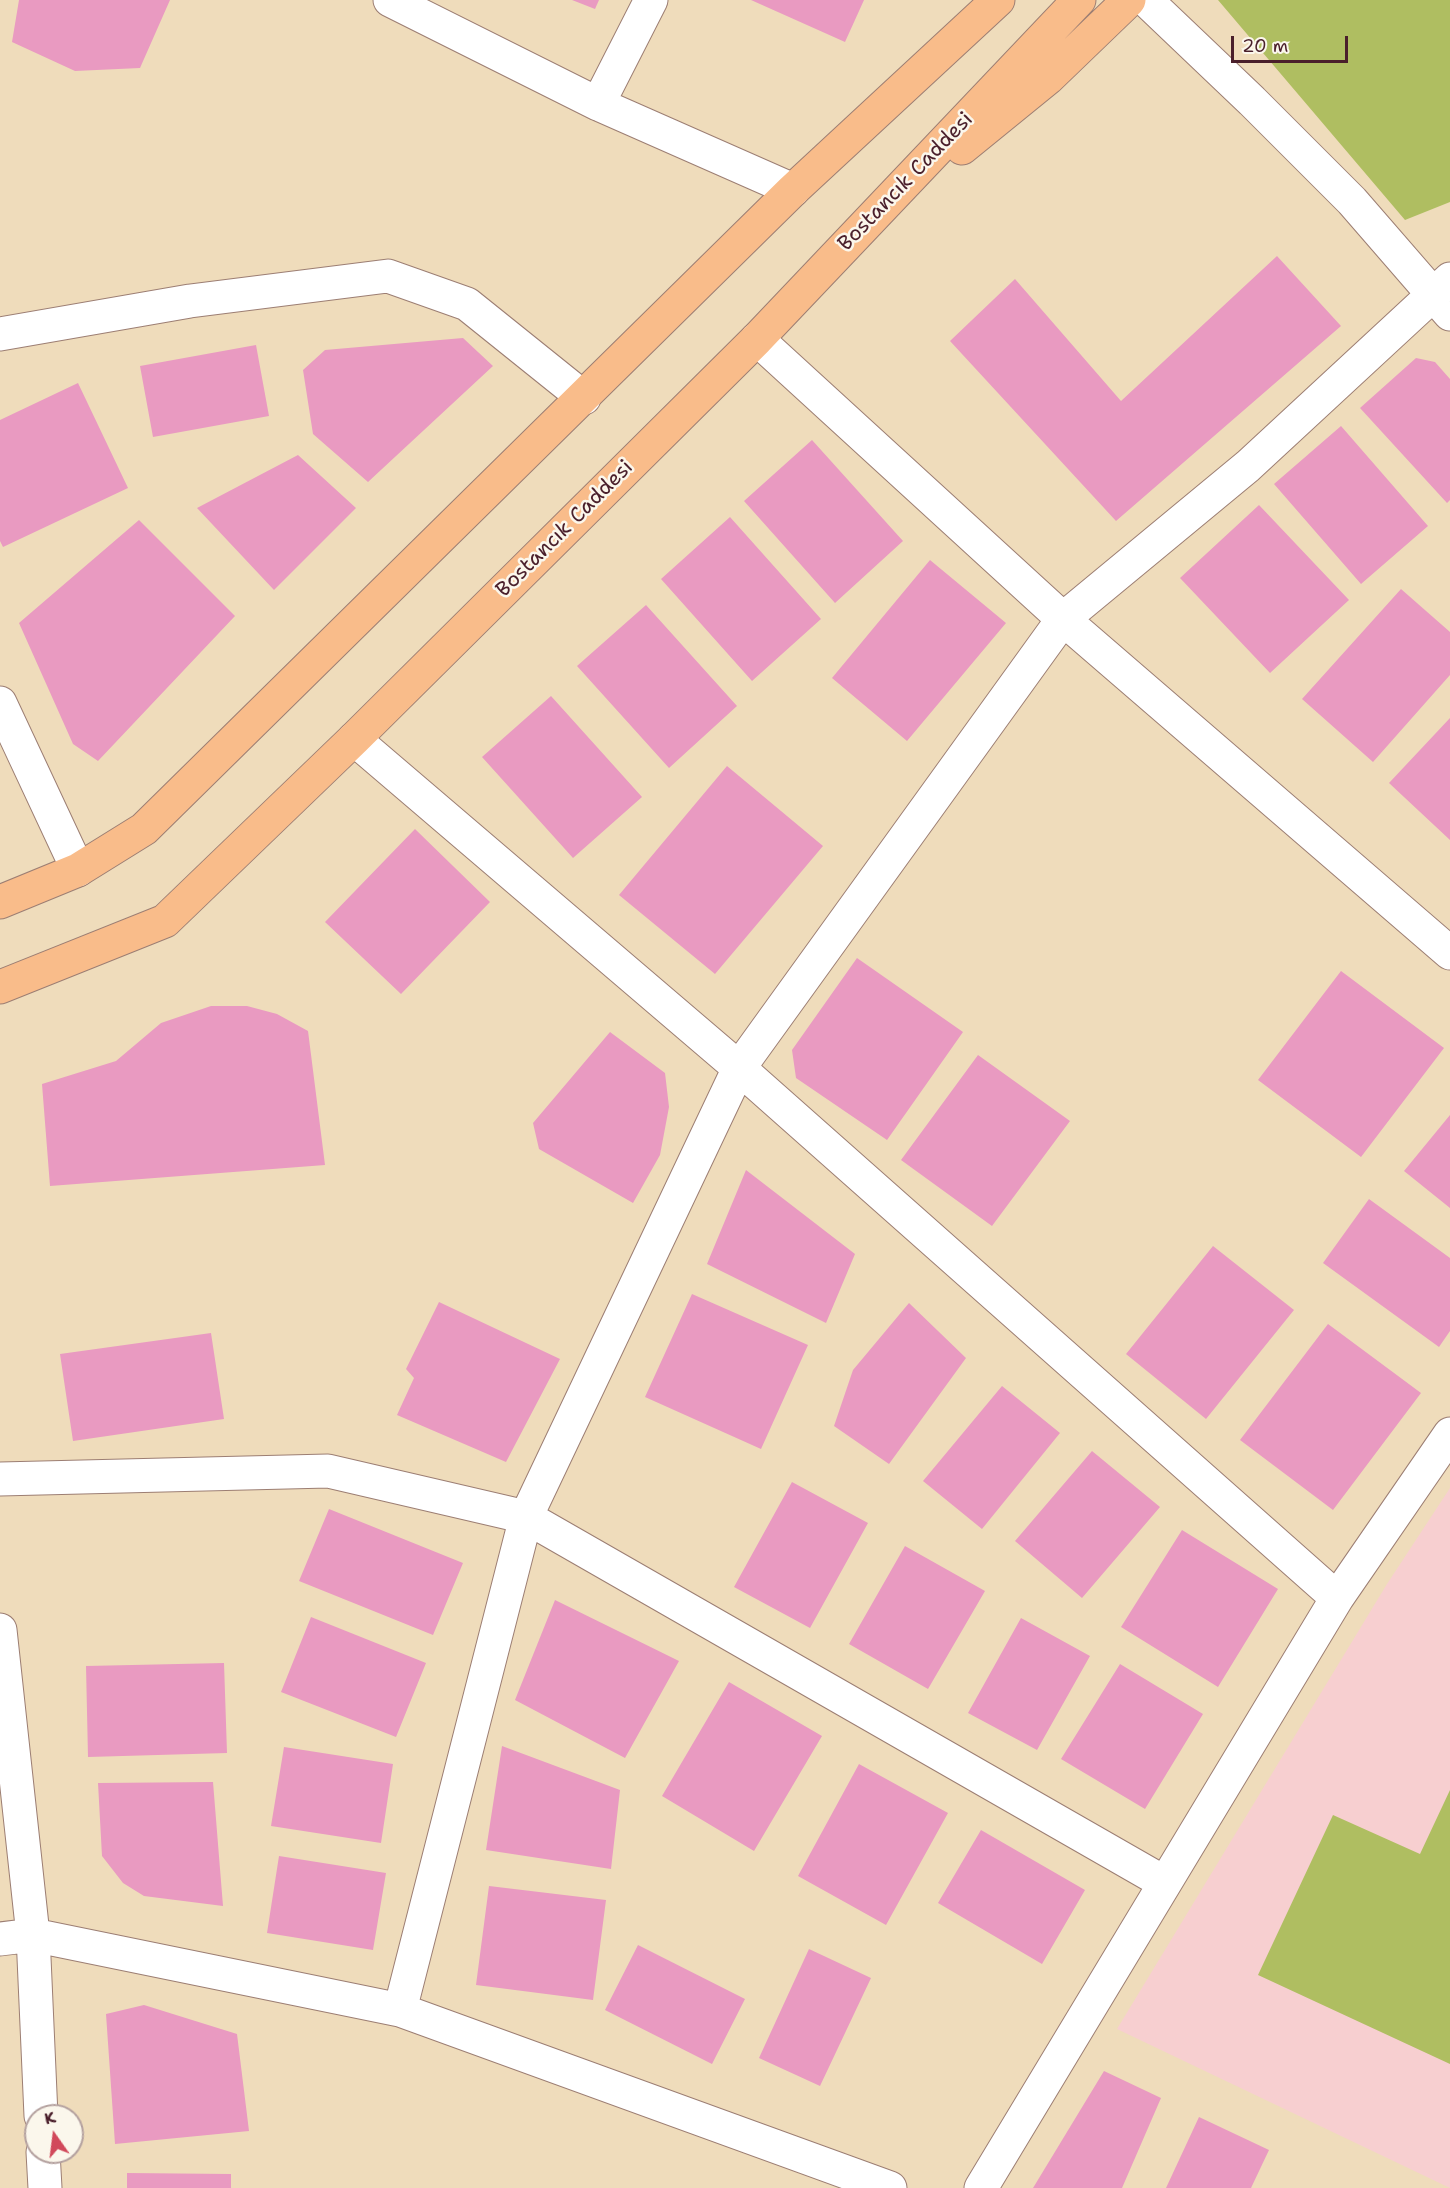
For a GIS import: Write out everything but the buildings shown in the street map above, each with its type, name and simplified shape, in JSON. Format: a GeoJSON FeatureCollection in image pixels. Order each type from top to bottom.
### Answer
{"type":"FeatureCollection","features":[{"type":"Feature","properties":{"kind":"main road"},"geometry":{"type":"LineString","coordinates":[[893,97],[971,0]]}},
{"type":"Feature","properties":{"kind":"main road"},"geometry":{"type":"LineString","coordinates":[[0,902],[78,870],[144,829],[793,190],[998,0]]}},
{"type":"Feature","properties":{"kind":"main road","name":"Bostancık Caddesi"},"geometry":{"type":"LineString","coordinates":[[0,987],[165,921],[354,739],[757,339],[1079,0]]}},
{"type":"Feature","properties":{"kind":"main road"},"geometry":{"type":"LineString","coordinates":[[854,237],[1048,78],[1129,0]]}},
{"type":"Feature","properties":{"kind":"street"},"geometry":{"type":"LineString","coordinates":[[390,0],[598,104],[793,190]]}},
{"type":"Feature","properties":{"kind":"street"},"geometry":{"type":"LineString","coordinates":[[598,104],[651,0]]}},
{"type":"Feature","properties":{"kind":"street"},"geometry":{"type":"LineString","coordinates":[[400,2010],[526,1517],[739,1068],[1064,619],[1248,466],[1444,296],[1252,101],[1146,0]]}},
{"type":"Feature","properties":{"kind":"street"},"geometry":{"type":"LineString","coordinates":[[0,334],[190,302],[388,276],[467,304],[584,398]]}},
{"type":"Feature","properties":{"kind":"street"},"geometry":{"type":"LineString","coordinates":[[757,339],[1064,619],[1450,953]]}},
{"type":"Feature","properties":{"kind":"street"},"geometry":{"type":"LineString","coordinates":[[0,703],[78,870]]}},
{"type":"Feature","properties":{"kind":"street"},"geometry":{"type":"LineString","coordinates":[[354,739],[739,1068],[1337,1598]]}},
{"type":"Feature","properties":{"kind":"street"},"geometry":{"type":"LineString","coordinates":[[981,2188],[1337,1598],[1450,1434]]}},
{"type":"Feature","properties":{"kind":"street"},"geometry":{"type":"LineString","coordinates":[[0,1479],[328,1470],[526,1517],[1165,1883]]}},
{"type":"Feature","properties":{"kind":"street"},"geometry":{"type":"LineString","coordinates":[[0,1630],[33,1935],[40,2104]]}},
{"type":"Feature","properties":{"kind":"street"},"geometry":{"type":"LineString","coordinates":[[0,1940],[33,1935],[400,2010],[890,2188]]}},
{"type":"Feature","properties":{"kind":"street"},"geometry":{"type":"LineString","coordinates":[[44,2164],[45,2188]]}},
{"type":"Feature","properties":{"kind":"shaded area"},"geometry":{"type":"Polygon","coordinates":[[[1450,1488],[1450,2188],[1117,2029],[1387,1584],[1450,1488]]]}},
{"type":"Feature","properties":{"kind":"green space"},"geometry":{"type":"Polygon","coordinates":[[[1218,0],[1450,0],[1450,202],[1405,220],[1218,0]]]}},
{"type":"Feature","properties":{"kind":"green space"},"geometry":{"type":"Polygon","coordinates":[[[1450,1790],[1450,2064],[1258,1975],[1333,1815],[1420,1854],[1450,1790]]]}}]}
